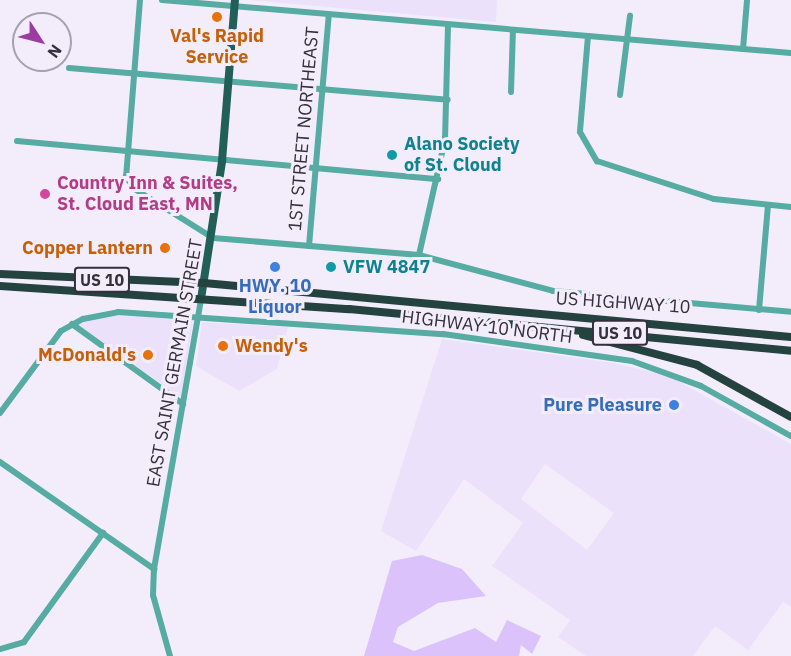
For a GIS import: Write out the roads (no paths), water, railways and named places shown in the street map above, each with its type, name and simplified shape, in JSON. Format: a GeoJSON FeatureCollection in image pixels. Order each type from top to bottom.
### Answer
{"type":"FeatureCollection","features":[{"type":"Feature","properties":{"kind":"highway","name":"US 10"},"geometry":{"type":"LineString","coordinates":[[0,274],[204,283]]}},
{"type":"Feature","properties":{"kind":"highway","name":"US HIGHWAY 10"},"geometry":{"type":"LineString","coordinates":[[204,283],[716,327],[791,337]]}},
{"type":"Feature","properties":{"kind":"highway","name":"US 10"},"geometry":{"type":"LineString","coordinates":[[0,286],[256,303],[791,351]]}},
{"type":"Feature","properties":{"kind":"highway"},"geometry":{"type":"LineString","coordinates":[[505,324],[597,337],[675,357],[791,417]]}},
{"type":"Feature","properties":{"kind":"highway"},"geometry":{"type":"LineString","coordinates":[[716,327],[791,331]]}},
{"type":"Feature","properties":{"kind":"main road","name":"EAST SAINT GERMAIN STREET"},"geometry":{"type":"LineString","coordinates":[[201,299],[213,238],[222,161],[235,3]]}},
{"type":"Feature","properties":{"kind":"street"},"geometry":{"type":"LineString","coordinates":[[140,0],[127,153],[128,182],[213,238],[420,255],[553,291],[791,312]]}},
{"type":"Feature","properties":{"kind":"street"},"geometry":{"type":"LineString","coordinates":[[162,0],[235,3],[329,15],[791,53]]}},
{"type":"Feature","properties":{"kind":"street"},"geometry":{"type":"LineString","coordinates":[[743,49],[747,0]]}},
{"type":"Feature","properties":{"kind":"street","name":"1ST STREET NORTHEAST"},"geometry":{"type":"LineString","coordinates":[[309,246],[329,15]]}},
{"type":"Feature","properties":{"kind":"street"},"geometry":{"type":"LineString","coordinates":[[621,95],[630,16]]}},
{"type":"Feature","properties":{"kind":"street"},"geometry":{"type":"LineString","coordinates":[[420,255],[438,179],[448,100],[448,25]]}},
{"type":"Feature","properties":{"kind":"street"},"geometry":{"type":"LineString","coordinates":[[511,92],[513,30]]}},
{"type":"Feature","properties":{"kind":"street"},"geometry":{"type":"LineString","coordinates":[[588,36],[580,132],[592,156],[611,169],[714,199],[791,207]]}},
{"type":"Feature","properties":{"kind":"street"},"geometry":{"type":"LineString","coordinates":[[72,68],[322,92],[448,100]]}},
{"type":"Feature","properties":{"kind":"street"},"geometry":{"type":"LineString","coordinates":[[17,141],[127,153],[438,179]]}},
{"type":"Feature","properties":{"kind":"street"},"geometry":{"type":"LineString","coordinates":[[759,310],[768,206]]}},
{"type":"Feature","properties":{"kind":"street","name":"EAST SAINT GERMAIN STREET"},"geometry":{"type":"LineString","coordinates":[[170,656],[153,595],[154,569],[201,299]]}},
{"type":"Feature","properties":{"kind":"street","name":"HIGHWAY 10 NORTH"},"geometry":{"type":"LineString","coordinates":[[72,324],[118,312],[444,334],[632,361],[701,386],[791,436]]}},
{"type":"Feature","properties":{"kind":"street"},"geometry":{"type":"LineString","coordinates":[[0,413],[53,340],[72,324],[183,404]]}},
{"type":"Feature","properties":{"kind":"street"},"geometry":{"type":"LineString","coordinates":[[0,462],[154,569]]}},
{"type":"Feature","properties":{"kind":"street"},"geometry":{"type":"LineString","coordinates":[[0,649],[24,642],[103,533]]}},
{"type":"Feature","properties":{"kind":"place","name":"Val's Rapid Service"},"geometry":{"type":"Point","coordinates":[217,17]}},
{"type":"Feature","properties":{"kind":"place","name":"Alano Society of St. Cloud"},"geometry":{"type":"Point","coordinates":[392,155]}},
{"type":"Feature","properties":{"kind":"place","name":"Country Inn & Suites, St. Cloud East, MN"},"geometry":{"type":"Point","coordinates":[45,194]}},
{"type":"Feature","properties":{"kind":"place","name":"Copper Lantern"},"geometry":{"type":"Point","coordinates":[165,248]}},
{"type":"Feature","properties":{"kind":"place","name":"HWY. 10 Liquor"},"geometry":{"type":"Point","coordinates":[275,267]}},
{"type":"Feature","properties":{"kind":"place","name":"VFW 4847"},"geometry":{"type":"Point","coordinates":[331,267]}},
{"type":"Feature","properties":{"kind":"place","name":"Wendy's"},"geometry":{"type":"Point","coordinates":[223,346]}},
{"type":"Feature","properties":{"kind":"place","name":"McDonald's"},"geometry":{"type":"Point","coordinates":[148,355]}},
{"type":"Feature","properties":{"kind":"place","name":"Pure Pleasure"},"geometry":{"type":"Point","coordinates":[674,405]}}]}
